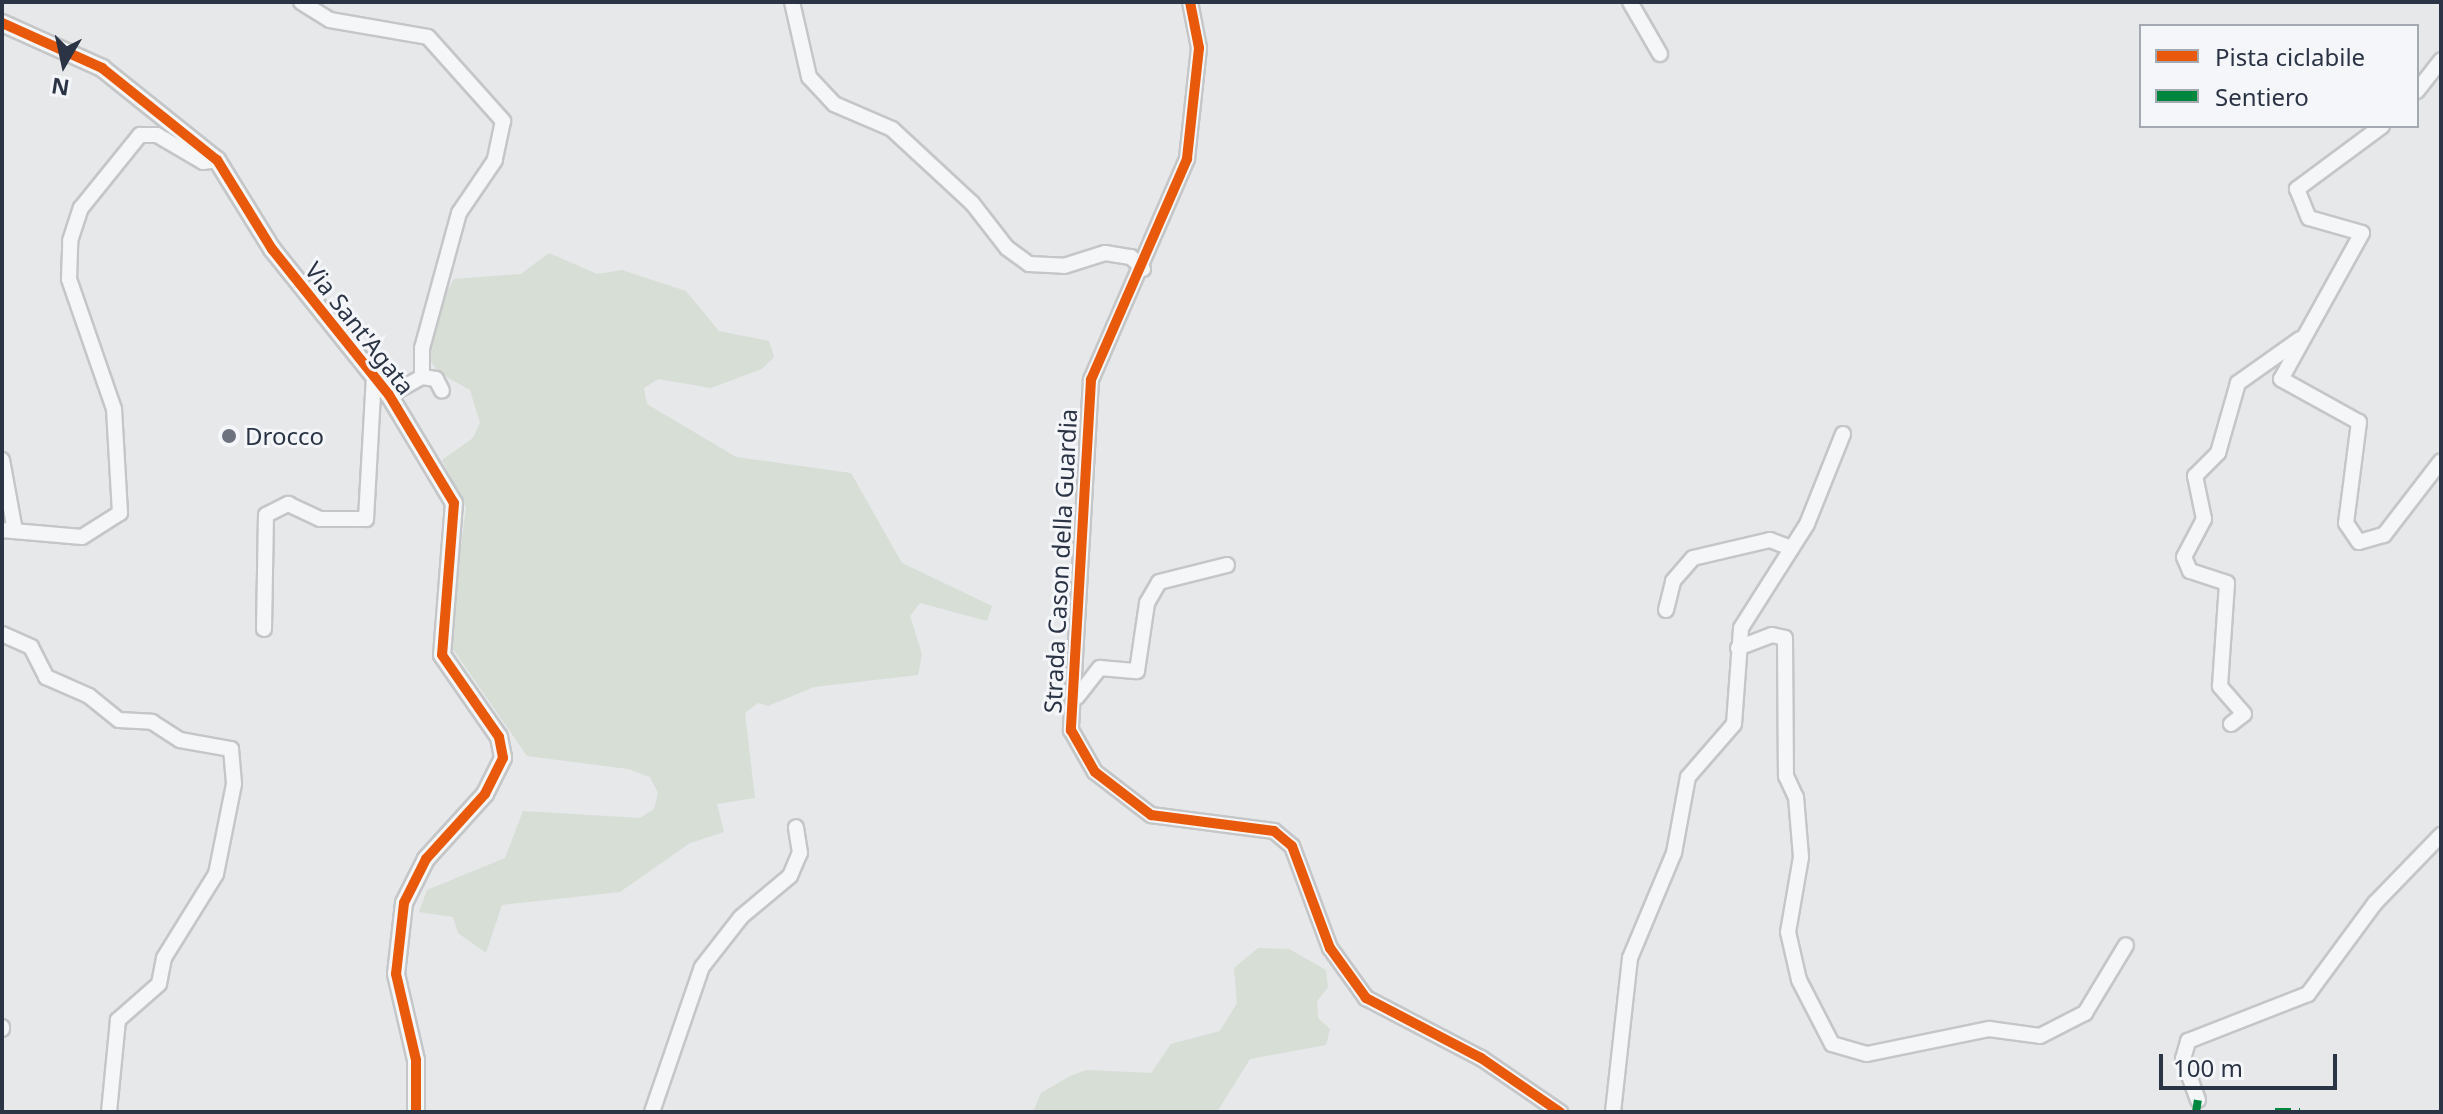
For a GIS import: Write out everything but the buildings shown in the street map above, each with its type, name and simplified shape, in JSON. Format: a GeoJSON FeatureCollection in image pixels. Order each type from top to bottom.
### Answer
{"type":"FeatureCollection","features":[{"type":"Feature","properties":{"kind":"street"},"geometry":{"type":"LineString","coordinates":[[301,2],[330,20],[402,28],[443,52],[503,121],[495,160],[459,213],[422,348],[422,377]]}},
{"type":"Feature","properties":{"kind":"street"},"geometry":{"type":"LineString","coordinates":[[792,2],[809,77],[834,104],[892,129],[972,203],[1007,248],[1029,264],[1064,266],[1105,253],[1131,257],[1143,269]]}},
{"type":"Feature","properties":{"kind":"street","name":"Strada Cason della Guardia"},"geometry":{"type":"LineString","coordinates":[[1190,2],[1199,48],[1187,159],[1143,269],[1091,380],[1080,492],[1075,741],[1117,795],[1151,815],[1274,831],[1292,846],[1330,948],[1366,998],[1468,1050],[1560,1112]]}},
{"type":"Feature","properties":{"kind":"street"},"geometry":{"type":"LineString","coordinates":[[1630,2],[1660,54]]}},
{"type":"Feature","properties":{"kind":"street","name":"Via Sant'Agata"},"geometry":{"type":"LineString","coordinates":[[2,23],[94,63],[217,160],[272,249],[389,395],[454,503],[442,655],[499,737],[503,758],[485,794],[426,859],[404,903],[396,974],[416,1060],[416,1112]]}},
{"type":"Feature","properties":{"kind":"street"},"geometry":{"type":"LineString","coordinates":[[2419,88],[2441,60]]}},
{"type":"Feature","properties":{"kind":"street"},"geometry":{"type":"LineString","coordinates":[[2379,128],[2297,189],[2309,218],[2362,233],[2282,372],[2285,387],[2359,422],[2346,523],[2355,540],[2380,539],[2441,461]]}},
{"type":"Feature","properties":{"kind":"street"},"geometry":{"type":"LineString","coordinates":[[2,460],[8,531],[82,537],[120,513],[114,409],[69,279],[70,241],[81,208],[140,135],[157,135],[203,162],[217,160]]}},
{"type":"Feature","properties":{"kind":"street"},"geometry":{"type":"LineString","coordinates":[[2231,724],[2244,714],[2220,686],[2227,583],[2190,571],[2184,557],[2204,519],[2195,476],[2218,453],[2238,383],[2300,339]]}},
{"type":"Feature","properties":{"kind":"street","name":"Via Sant'Agata"},"geometry":{"type":"LineString","coordinates":[[264,629],[266,515],[288,504],[320,519],[366,519],[374,376]]}},
{"type":"Feature","properties":{"kind":"street"},"geometry":{"type":"LineString","coordinates":[[389,395],[422,377],[436,379],[442,391]]}},
{"type":"Feature","properties":{"kind":"street"},"geometry":{"type":"LineString","coordinates":[[1613,1112],[1630,958],[1674,853],[1688,777],[1740,707],[1738,648],[1748,608],[1791,548],[1843,434]]}},
{"type":"Feature","properties":{"kind":"street"},"geometry":{"type":"LineString","coordinates":[[1666,610],[1673,581],[1693,558],[1770,540],[1791,548]]}},
{"type":"Feature","properties":{"kind":"street"},"geometry":{"type":"LineString","coordinates":[[1076,697],[1100,668],[1137,671],[1147,603],[1159,582],[1227,565]]}},
{"type":"Feature","properties":{"kind":"street"},"geometry":{"type":"LineString","coordinates":[[2,634],[31,647],[46,677],[89,696],[119,720],[152,722],[180,740],[231,749],[234,784],[216,874],[164,958],[159,984],[118,1020],[109,1112]]}},
{"type":"Feature","properties":{"kind":"street"},"geometry":{"type":"LineString","coordinates":[[1738,648],[1772,635],[1785,638],[1786,776],[1796,797],[1801,857],[1789,943],[1799,980],[1832,1044],[1867,1054],[1989,1029],[2040,1036],[2085,1013],[2126,945]]}},
{"type":"Feature","properties":{"kind":"street"},"geometry":{"type":"LineString","coordinates":[[652,1112],[702,967],[741,917],[790,876],[800,853],[796,827]]}},
{"type":"Feature","properties":{"kind":"street"},"geometry":{"type":"LineString","coordinates":[[2198,1100],[2183,1059],[2188,1041],[2308,994],[2375,903],[2441,835]]}},
{"type":"Feature","properties":{"kind":"shaded area"},"geometry":{"type":"Polygon","coordinates":[[[549,253],[597,274],[622,270],[686,291],[719,331],[769,341],[774,357],[762,369],[711,388],[658,379],[644,388],[647,404],[736,457],[851,473],[902,563],[992,606],[987,621],[920,603],[910,616],[922,654],[918,675],[814,687],[768,706],[758,703],[745,713],[755,798],[717,804],[724,832],[690,843],[620,892],[502,905],[486,953],[458,933],[453,917],[419,912],[427,890],[505,858],[523,811],[640,818],[654,809],[658,793],[650,777],[628,769],[527,756],[448,642],[466,508],[442,460],[473,438],[480,423],[470,390],[438,372],[429,358],[430,324],[454,279],[521,274],[549,253]]]}},
{"type":"Feature","properties":{"kind":"shaded area"},"geometry":{"type":"Polygon","coordinates":[[[1258,948],[1289,949],[1326,970],[1328,987],[1317,1001],[1318,1018],[1330,1029],[1326,1045],[1250,1059],[1217,1112],[1033,1112],[1041,1093],[1070,1076],[1086,1070],[1151,1073],[1171,1044],[1220,1031],[1237,1003],[1234,968],[1258,948]]]}},
{"type":"Feature","properties":{"kind":"marked path"},"geometry":{"type":"LineString","coordinates":[[2196,1112],[2198,1100]]}},
{"type":"Feature","properties":{"kind":"marked path"},"geometry":{"type":"LineString","coordinates":[[2275,1112],[2300,1112]]}},
{"type":"Feature","properties":{"kind":"cycle path"},"geometry":{"type":"LineString","coordinates":[[1190,2],[1199,48],[1187,159],[1091,380],[1071,730],[1095,772],[1151,815],[1274,831],[1292,846],[1330,948],[1366,998],[1481,1058],[1560,1112]]}},
{"type":"Feature","properties":{"kind":"cycle path"},"geometry":{"type":"LineString","coordinates":[[2,23],[102,68],[217,160],[272,249],[389,395],[454,503],[442,655],[499,737],[503,758],[485,794],[426,859],[404,903],[396,974],[416,1060],[416,1112]]}},
{"type":"Feature","properties":{"kind":"place","name":"Drocco"},"geometry":{"type":"Point","coordinates":[229,436]}}]}
